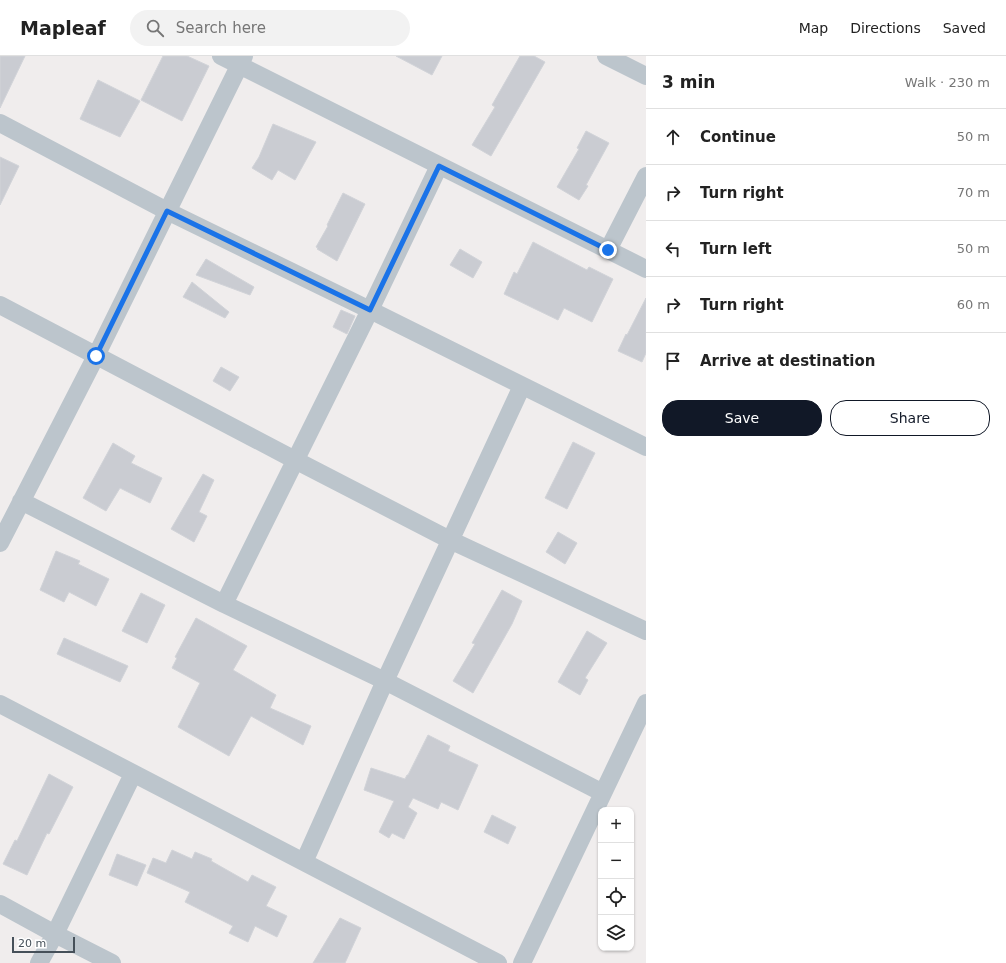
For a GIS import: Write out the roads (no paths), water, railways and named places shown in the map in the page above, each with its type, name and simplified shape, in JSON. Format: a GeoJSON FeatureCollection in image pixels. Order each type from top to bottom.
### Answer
{"type":"FeatureCollection","features":[{"type":"Feature","properties":{"kind":"street"},"geometry":{"type":"LineString","coordinates":[[221,56],[241,60],[439,166],[646,269]]}},
{"type":"Feature","properties":{"kind":"street"},"geometry":{"type":"LineString","coordinates":[[606,56],[646,76]]}},
{"type":"Feature","properties":{"kind":"street"},"geometry":{"type":"LineString","coordinates":[[0,543],[96,356],[241,60]]}},
{"type":"Feature","properties":{"kind":"street"},"geometry":{"type":"LineString","coordinates":[[0,123],[167,211],[646,447]]}},
{"type":"Feature","properties":{"kind":"street"},"geometry":{"type":"LineString","coordinates":[[224,604],[370,310],[439,166]]}},
{"type":"Feature","properties":{"kind":"street"},"geometry":{"type":"LineString","coordinates":[[608,250],[646,176]]}},
{"type":"Feature","properties":{"kind":"street"},"geometry":{"type":"LineString","coordinates":[[0,306],[450,540],[646,632]]}},
{"type":"Feature","properties":{"kind":"street"},"geometry":{"type":"LineString","coordinates":[[304,862],[385,681],[522,386]]}},
{"type":"Feature","properties":{"kind":"street"},"geometry":{"type":"LineString","coordinates":[[21,501],[224,604],[385,681],[603,793]]}},
{"type":"Feature","properties":{"kind":"street"},"geometry":{"type":"LineString","coordinates":[[522,963],[646,703]]}},
{"type":"Feature","properties":{"kind":"street"},"geometry":{"type":"LineString","coordinates":[[0,704],[498,963]]}},
{"type":"Feature","properties":{"kind":"street"},"geometry":{"type":"LineString","coordinates":[[40,963],[133,774]]}},
{"type":"Feature","properties":{"kind":"street"},"geometry":{"type":"LineString","coordinates":[[0,904],[112,963]]}}]}
